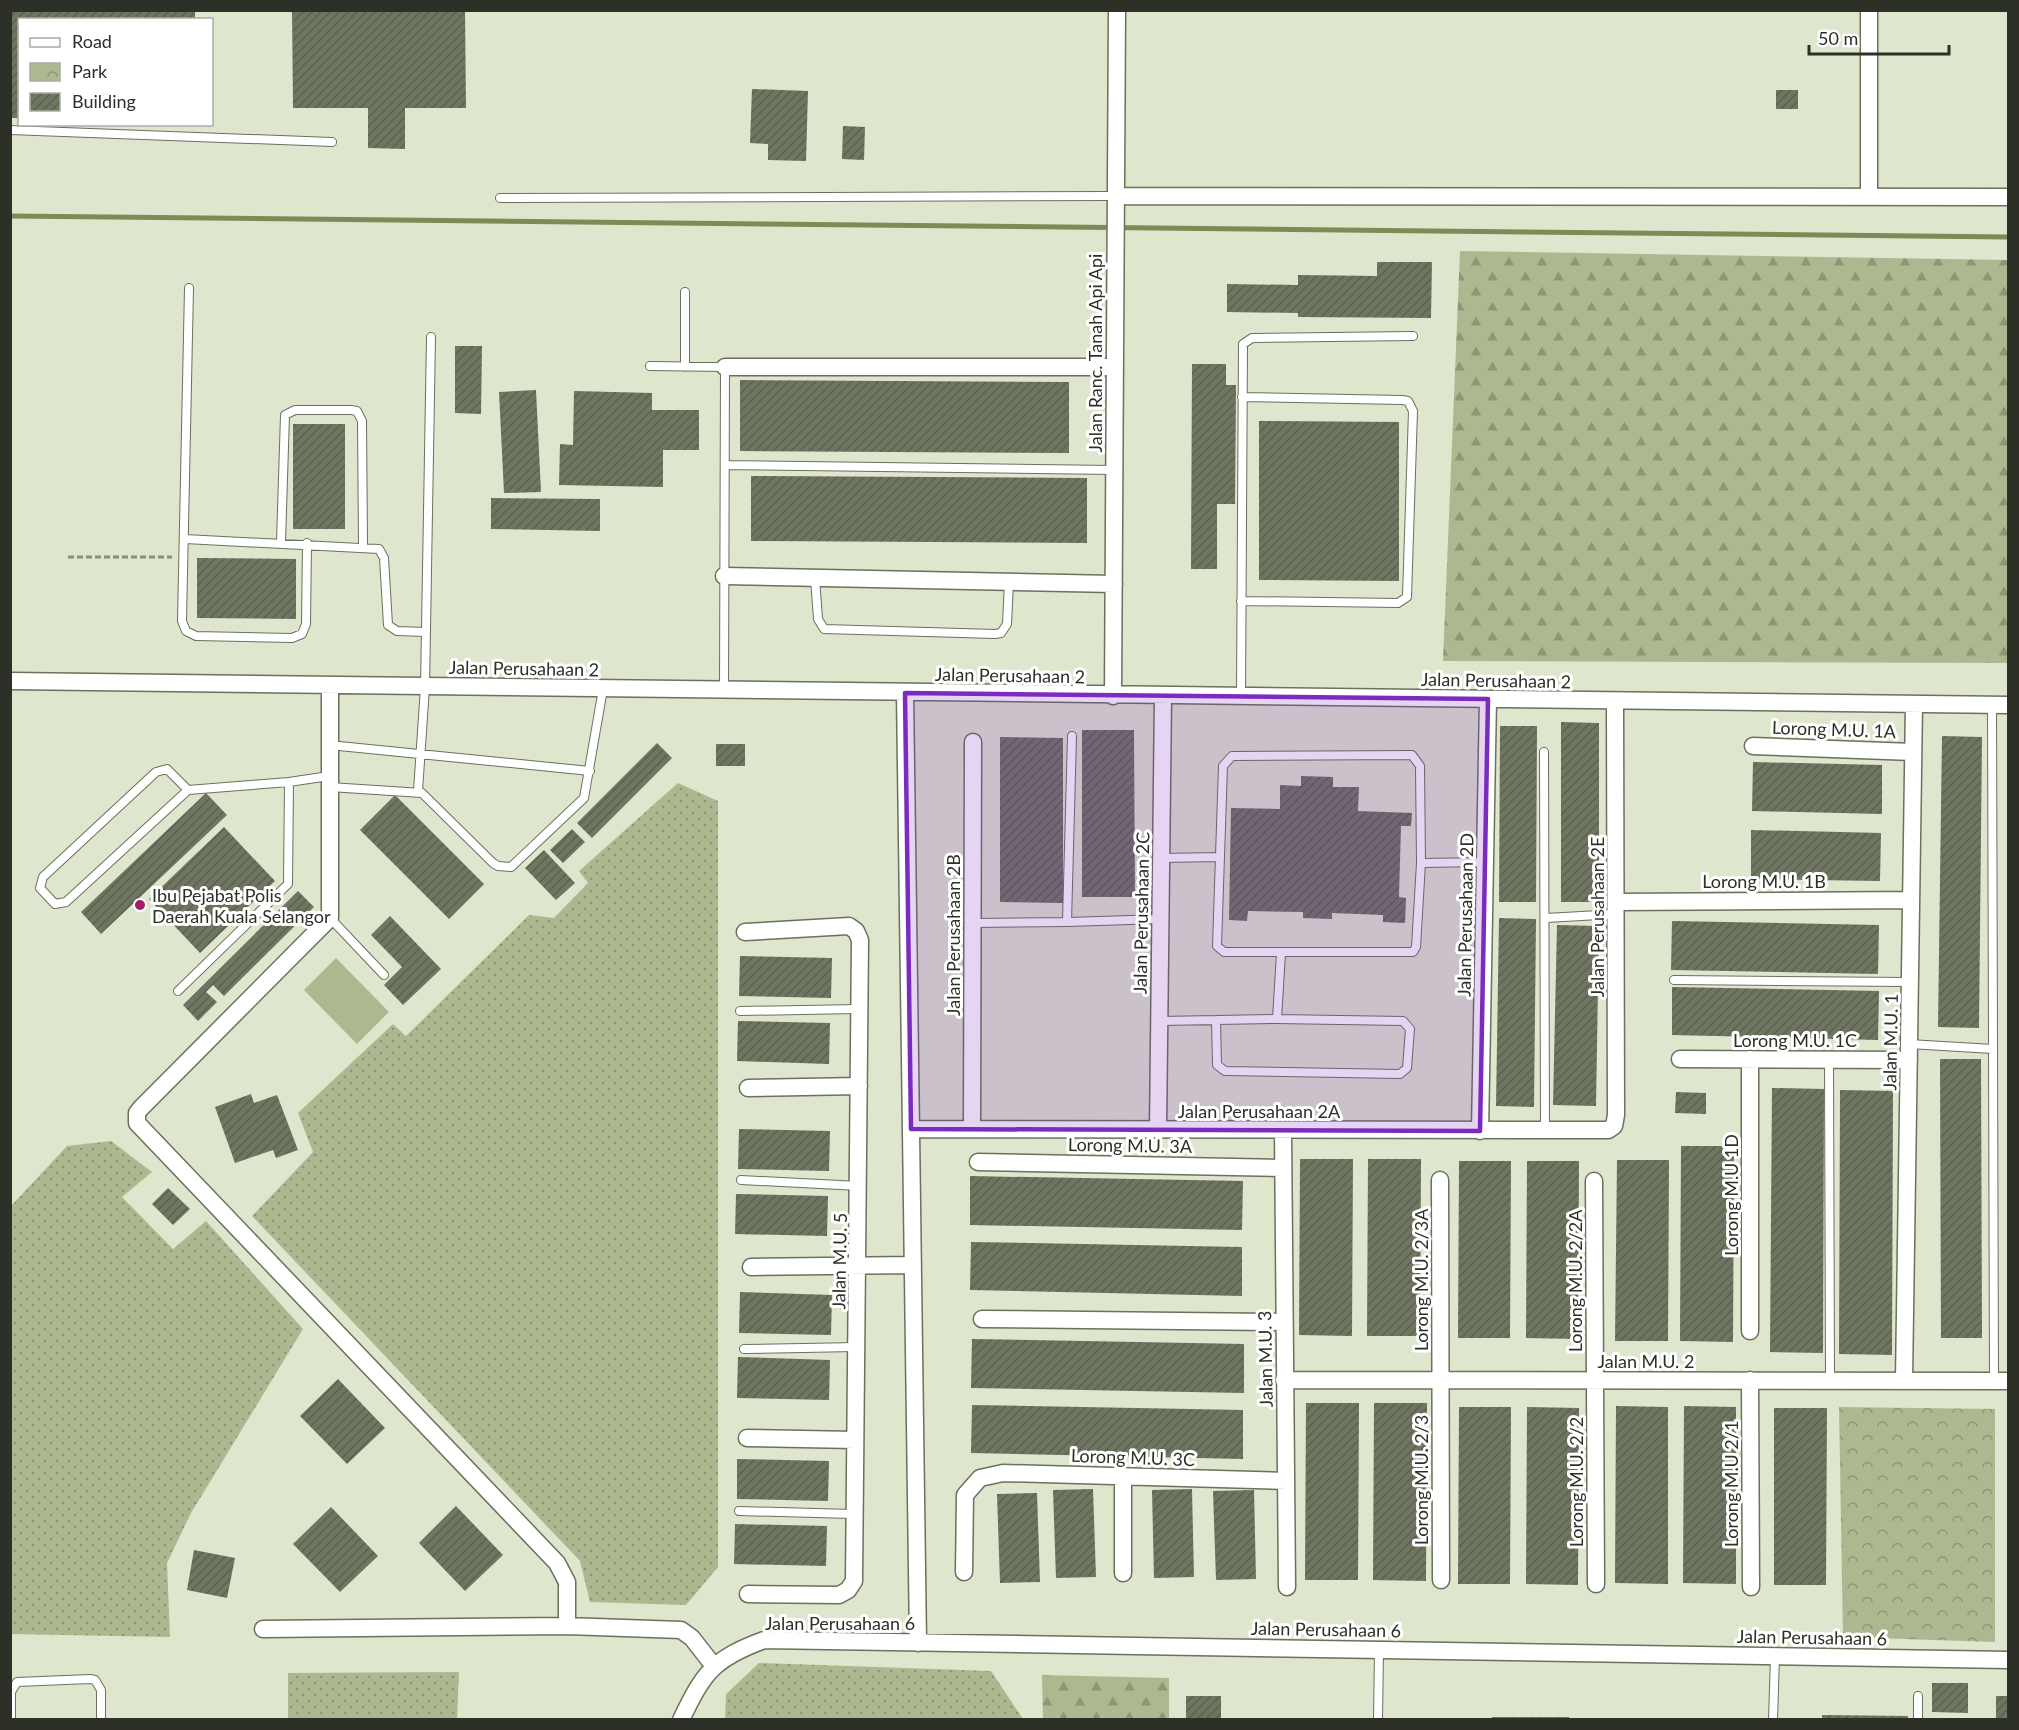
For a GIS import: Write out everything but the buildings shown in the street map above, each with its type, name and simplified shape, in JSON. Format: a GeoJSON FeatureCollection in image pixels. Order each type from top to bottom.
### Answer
{"type":"FeatureCollection","features":[{"type":"Feature","properties":{"kind":"street","name":"Jalan Ranc. Tanah Api Api"},"geometry":{"type":"LineString","coordinates":[[1113,696],[1117,10]]}},
{"type":"Feature","properties":{"kind":"street"},"geometry":{"type":"LineString","coordinates":[[1869,10],[1869,197]]}},
{"type":"Feature","properties":{"kind":"street"},"geometry":{"type":"LineString","coordinates":[[1116,196],[2008,197]]}},
{"type":"Feature","properties":{"kind":"street"},"geometry":{"type":"LineString","coordinates":[[725,367],[1115,367]]}},
{"type":"Feature","properties":{"kind":"street"},"geometry":{"type":"LineString","coordinates":[[724,576],[1114,584]]}},
{"type":"Feature","properties":{"kind":"street","name":"Jalan Perusahaan 2"},"geometry":{"type":"LineString","coordinates":[[10,681],[2000,705]]}},
{"type":"Feature","properties":{"kind":"street"},"geometry":{"type":"LineString","coordinates":[[330,686],[330,918],[141,1108],[137,1113],[137,1124],[557,1563],[567,1582],[567,1626]]}},
{"type":"Feature","properties":{"kind":"street"},"geometry":{"type":"LineString","coordinates":[[905,693],[918,1643]]}},
{"type":"Feature","properties":{"kind":"street","name":"Jalan Perusahaan 2C"},"geometry":{"type":"LineString","coordinates":[[1158,1130],[1163,696]]}},
{"type":"Feature","properties":{"kind":"street","name":"Jalan Perusahaan 2D"},"geometry":{"type":"LineString","coordinates":[[1480,1131],[1488,699]]}},
{"type":"Feature","properties":{"kind":"street","name":"Jalan Perusahaan 2E"},"geometry":{"type":"LineString","coordinates":[[1608,1130],[1614,1126],[1616,1115],[1615,701]]}},
{"type":"Feature","properties":{"kind":"street","name":"Jalan M.U. 1"},"geometry":{"type":"LineString","coordinates":[[1904,1380],[1914,704]]}},
{"type":"Feature","properties":{"kind":"street","name":"Jalan Perusahaan 2B"},"geometry":{"type":"LineString","coordinates":[[972,1129],[973,742]]}},
{"type":"Feature","properties":{"kind":"street","name":"Lorong M.U. 1A"},"geometry":{"type":"LineString","coordinates":[[1753,746],[1913,752]]}},
{"type":"Feature","properties":{"kind":"street","name":"Lorong M.U. 1B"},"geometry":{"type":"LineString","coordinates":[[1617,908],[1911,900]]}},
{"type":"Feature","properties":{"kind":"street","name":"Jalan M.U. 5"},"geometry":{"type":"LineString","coordinates":[[745,932],[849,926],[856,931],[860,940],[857,1347],[852,1514],[854,1581],[848,1590],[839,1595],[748,1594]]}},
{"type":"Feature","properties":{"kind":"street","name":"Lorong M.U. 1C"},"geometry":{"type":"LineString","coordinates":[[1680,1059],[1829,1060],[1909,1052]]}},
{"type":"Feature","properties":{"kind":"street","name":"Lorong M.U 1D"},"geometry":{"type":"LineString","coordinates":[[1750,1059],[1750,1331]]}},
{"type":"Feature","properties":{"kind":"street"},"geometry":{"type":"LineString","coordinates":[[748,1088],[859,1086]]}},
{"type":"Feature","properties":{"kind":"street","name":"Jalan Perusahaan 2A"},"geometry":{"type":"LineString","coordinates":[[910,1129],[1608,1130]]}},
{"type":"Feature","properties":{"kind":"street","name":"Jalan M.U. 3"},"geometry":{"type":"LineString","coordinates":[[1283,1130],[1287,1587]]}},
{"type":"Feature","properties":{"kind":"street","name":"Lorong M.U. 3A"},"geometry":{"type":"LineString","coordinates":[[978,1162],[1282,1168]]}},
{"type":"Feature","properties":{"kind":"street","name":"Lorong M.U. 2/3A"},"geometry":{"type":"LineString","coordinates":[[1440,1180],[1441,1380]]}},
{"type":"Feature","properties":{"kind":"street","name":"Lorong M.U. 2/2A"},"geometry":{"type":"LineString","coordinates":[[1594,1181],[1595,1380]]}},
{"type":"Feature","properties":{"kind":"street"},"geometry":{"type":"LineString","coordinates":[[751,1267],[913,1265]]}},
{"type":"Feature","properties":{"kind":"street"},"geometry":{"type":"LineString","coordinates":[[982,1319],[1284,1322]]}},
{"type":"Feature","properties":{"kind":"street","name":"Jalan M.U. 2"},"geometry":{"type":"LineString","coordinates":[[1284,1380],[2001,1381]]}},
{"type":"Feature","properties":{"kind":"street","name":"Lorong M.U. 2/3"},"geometry":{"type":"LineString","coordinates":[[1441,1380],[1441,1580]]}},
{"type":"Feature","properties":{"kind":"street","name":"Lorong M.U. 2/2"},"geometry":{"type":"LineString","coordinates":[[1595,1380],[1596,1584]]}},
{"type":"Feature","properties":{"kind":"street","name":"Lorong M.U 2/1"},"geometry":{"type":"LineString","coordinates":[[1750,1380],[1751,1587]]}},
{"type":"Feature","properties":{"kind":"street"},"geometry":{"type":"LineString","coordinates":[[747,1438],[855,1440]]}},
{"type":"Feature","properties":{"kind":"street","name":"Lorong M.U. 3C"},"geometry":{"type":"LineString","coordinates":[[964,1572],[965,1495],[980,1478],[1003,1473],[1286,1481]]}},
{"type":"Feature","properties":{"kind":"street"},"geometry":{"type":"LineString","coordinates":[[1123,1477],[1123,1573]]}},
{"type":"Feature","properties":{"kind":"street"},"geometry":{"type":"LineString","coordinates":[[263,1629],[567,1626],[681,1630],[692,1638],[713,1665]]}},
{"type":"Feature","properties":{"kind":"street","name":"Jalan Perusahaan 6"},"geometry":{"type":"LineString","coordinates":[[681,1719],[697,1686],[713,1665],[740,1649],[764,1640],[2008,1659]]}},
{"type":"Feature","properties":{"kind":"lane"},"geometry":{"type":"LineString","coordinates":[[10,130],[332,142]]}},
{"type":"Feature","properties":{"kind":"lane"},"geometry":{"type":"LineString","coordinates":[[500,198],[1116,196]]}},
{"type":"Feature","properties":{"kind":"lane"},"geometry":{"type":"LineString","coordinates":[[189,288],[183,627],[190,634],[292,638],[302,634],[306,624],[307,543]]}},
{"type":"Feature","properties":{"kind":"lane"},"geometry":{"type":"LineString","coordinates":[[685,292],[685,367]]}},
{"type":"Feature","properties":{"kind":"lane"},"geometry":{"type":"LineString","coordinates":[[1241,697],[1242,349],[1247,340],[1413,336]]}},
{"type":"Feature","properties":{"kind":"lane"},"geometry":{"type":"LineString","coordinates":[[418,791],[425,687],[431,337]]}},
{"type":"Feature","properties":{"kind":"lane"},"geometry":{"type":"LineString","coordinates":[[650,366],[725,367],[724,691]]}},
{"type":"Feature","properties":{"kind":"lane"},"geometry":{"type":"LineString","coordinates":[[1241,601],[1398,603],[1407,597],[1413,411],[1412,405],[1402,400],[1242,398]]}},
{"type":"Feature","properties":{"kind":"lane"},"geometry":{"type":"LineString","coordinates":[[281,542],[285,415],[294,410],[351,410],[357,411],[362,421],[363,546]]}},
{"type":"Feature","properties":{"kind":"lane"},"geometry":{"type":"LineString","coordinates":[[725,465],[1114,470]]}},
{"type":"Feature","properties":{"kind":"lane"},"geometry":{"type":"LineString","coordinates":[[185,539],[374,547],[382,553],[388,625],[397,630],[426,632]]}},
{"type":"Feature","properties":{"kind":"lane"},"geometry":{"type":"LineString","coordinates":[[815,578],[818,620],[824,628],[995,634],[1001,633],[1007,624],[1009,582]]}},
{"type":"Feature","properties":{"kind":"lane"},"geometry":{"type":"LineString","coordinates":[[188,790],[167,769],[156,772],[43,877],[40,888],[42,893],[55,904],[66,902],[188,790],[289,782],[329,781],[418,791],[493,863],[504,867],[516,863],[586,795],[603,689]]}},
{"type":"Feature","properties":{"kind":"lane"},"geometry":{"type":"LineString","coordinates":[[2000,705],[1993,1049],[2001,1381]]}},
{"type":"Feature","properties":{"kind":"lane"},"geometry":{"type":"LineString","coordinates":[[1067,922],[1072,736]]}},
{"type":"Feature","properties":{"kind":"lane"},"geometry":{"type":"LineString","coordinates":[[329,745],[590,771]]}},
{"type":"Feature","properties":{"kind":"lane"},"geometry":{"type":"LineString","coordinates":[[1545,752],[1545,1131]]}},
{"type":"Feature","properties":{"kind":"lane"},"geometry":{"type":"LineString","coordinates":[[1412,755],[1420,766],[1421,863],[1416,947],[1413,952],[1281,954],[1224,952],[1217,946],[1223,766],[1232,756],[1412,755]]}},
{"type":"Feature","properties":{"kind":"lane"},"geometry":{"type":"LineString","coordinates":[[178,991],[288,884],[289,782]]}},
{"type":"Feature","properties":{"kind":"lane"},"geometry":{"type":"LineString","coordinates":[[1161,858],[1220,857]]}},
{"type":"Feature","properties":{"kind":"lane"},"geometry":{"type":"LineString","coordinates":[[1421,863],[1486,862]]}},
{"type":"Feature","properties":{"kind":"lane"},"geometry":{"type":"LineString","coordinates":[[1546,918],[1617,908]]}},
{"type":"Feature","properties":{"kind":"lane"},"geometry":{"type":"LineString","coordinates":[[330,918],[384,975]]}},
{"type":"Feature","properties":{"kind":"lane"},"geometry":{"type":"LineString","coordinates":[[972,923],[1161,919]]}},
{"type":"Feature","properties":{"kind":"lane"},"geometry":{"type":"LineString","coordinates":[[1277,1019],[1281,954]]}},
{"type":"Feature","properties":{"kind":"lane"},"geometry":{"type":"LineString","coordinates":[[1674,980],[1910,982]]}},
{"type":"Feature","properties":{"kind":"lane"},"geometry":{"type":"LineString","coordinates":[[740,1011],[858,1008]]}},
{"type":"Feature","properties":{"kind":"lane"},"geometry":{"type":"LineString","coordinates":[[1160,1021],[1216,1020],[1277,1019],[1403,1021],[1410,1029],[1407,1068],[1401,1074],[1225,1071],[1217,1065],[1216,1020]]}},
{"type":"Feature","properties":{"kind":"lane"},"geometry":{"type":"LineString","coordinates":[[1909,1052],[1993,1049]]}},
{"type":"Feature","properties":{"kind":"lane"},"geometry":{"type":"LineString","coordinates":[[1829,1060],[1830,1380]]}},
{"type":"Feature","properties":{"kind":"lane"},"geometry":{"type":"LineString","coordinates":[[741,1180],[859,1186]]}},
{"type":"Feature","properties":{"kind":"lane"},"geometry":{"type":"LineString","coordinates":[[744,1349],[857,1347]]}},
{"type":"Feature","properties":{"kind":"lane"},"geometry":{"type":"LineString","coordinates":[[739,1511],[852,1514]]}},
{"type":"Feature","properties":{"kind":"lane"},"geometry":{"type":"LineString","coordinates":[[1378,1719],[1379,1650]]}},
{"type":"Feature","properties":{"kind":"lane"},"geometry":{"type":"LineString","coordinates":[[1773,1719],[1775,1656]]}},
{"type":"Feature","properties":{"kind":"lane"},"geometry":{"type":"LineString","coordinates":[[11,1719],[11,1692],[17,1682],[90,1679],[95,1680],[101,1690],[101,1719]]}},
{"type":"Feature","properties":{"kind":"lane"},"geometry":{"type":"LineString","coordinates":[[1918,1696],[1918,1719]]}},
{"type":"Feature","properties":{"kind":"path"},"geometry":{"type":"LineString","coordinates":[[68,557],[184,557]]}},
{"type":"Feature","properties":{"kind":"highlighted area"},"geometry":{"type":"Polygon","coordinates":[[[905,693],[1488,699],[1480,1131],[911,1129],[905,693]]]}},
{"type":"Feature","properties":{"kind":"green space"},"geometry":{"type":"Polygon","coordinates":[[[1460,251],[2008,260],[2008,663],[1443,661],[1460,251]]]}},
{"type":"Feature","properties":{"kind":"green space"},"geometry":{"type":"Polygon","coordinates":[[[678,783],[718,801],[718,1567],[686,1605],[590,1602],[580,1561],[252,1216],[313,1152],[298,1113],[393,1024],[406,1036],[529,915],[554,918],[588,883],[579,871],[678,783]]]}},
{"type":"Feature","properties":{"kind":"green space"},"geometry":{"type":"Polygon","coordinates":[[[336,958],[389,1012],[357,1044],[304,990],[336,958]]]}},
{"type":"Feature","properties":{"kind":"green space"},"geometry":{"type":"Polygon","coordinates":[[[111,1141],[152,1172],[122,1197],[173,1249],[206,1221],[303,1329],[191,1513],[167,1563],[170,1637],[11,1634],[11,1206],[67,1146],[111,1141]]]}},
{"type":"Feature","properties":{"kind":"green space"},"geometry":{"type":"Polygon","coordinates":[[[1839,1407],[1995,1409],[1995,1642],[1843,1637],[1839,1407]]]}},
{"type":"Feature","properties":{"kind":"green space"},"geometry":{"type":"Polygon","coordinates":[[[759,1663],[991,1671],[1023,1719],[725,1719],[726,1694],[759,1663]]]}},
{"type":"Feature","properties":{"kind":"green space"},"geometry":{"type":"Polygon","coordinates":[[[459,1672],[457,1719],[288,1719],[288,1673],[459,1672]]]}},
{"type":"Feature","properties":{"kind":"green space"},"geometry":{"type":"Polygon","coordinates":[[[1042,1675],[1169,1678],[1169,1719],[1043,1719],[1042,1675]]]}},
{"type":"Feature","properties":{"kind":"waterway"},"geometry":{"type":"LineString","coordinates":[[10,216],[2008,237]]}},
{"type":"Feature","properties":{"kind":"place","name":"Ibu Pejabat Polis Daerah Kuala Selangor"},"geometry":{"type":"Point","coordinates":[140,905]}}]}
